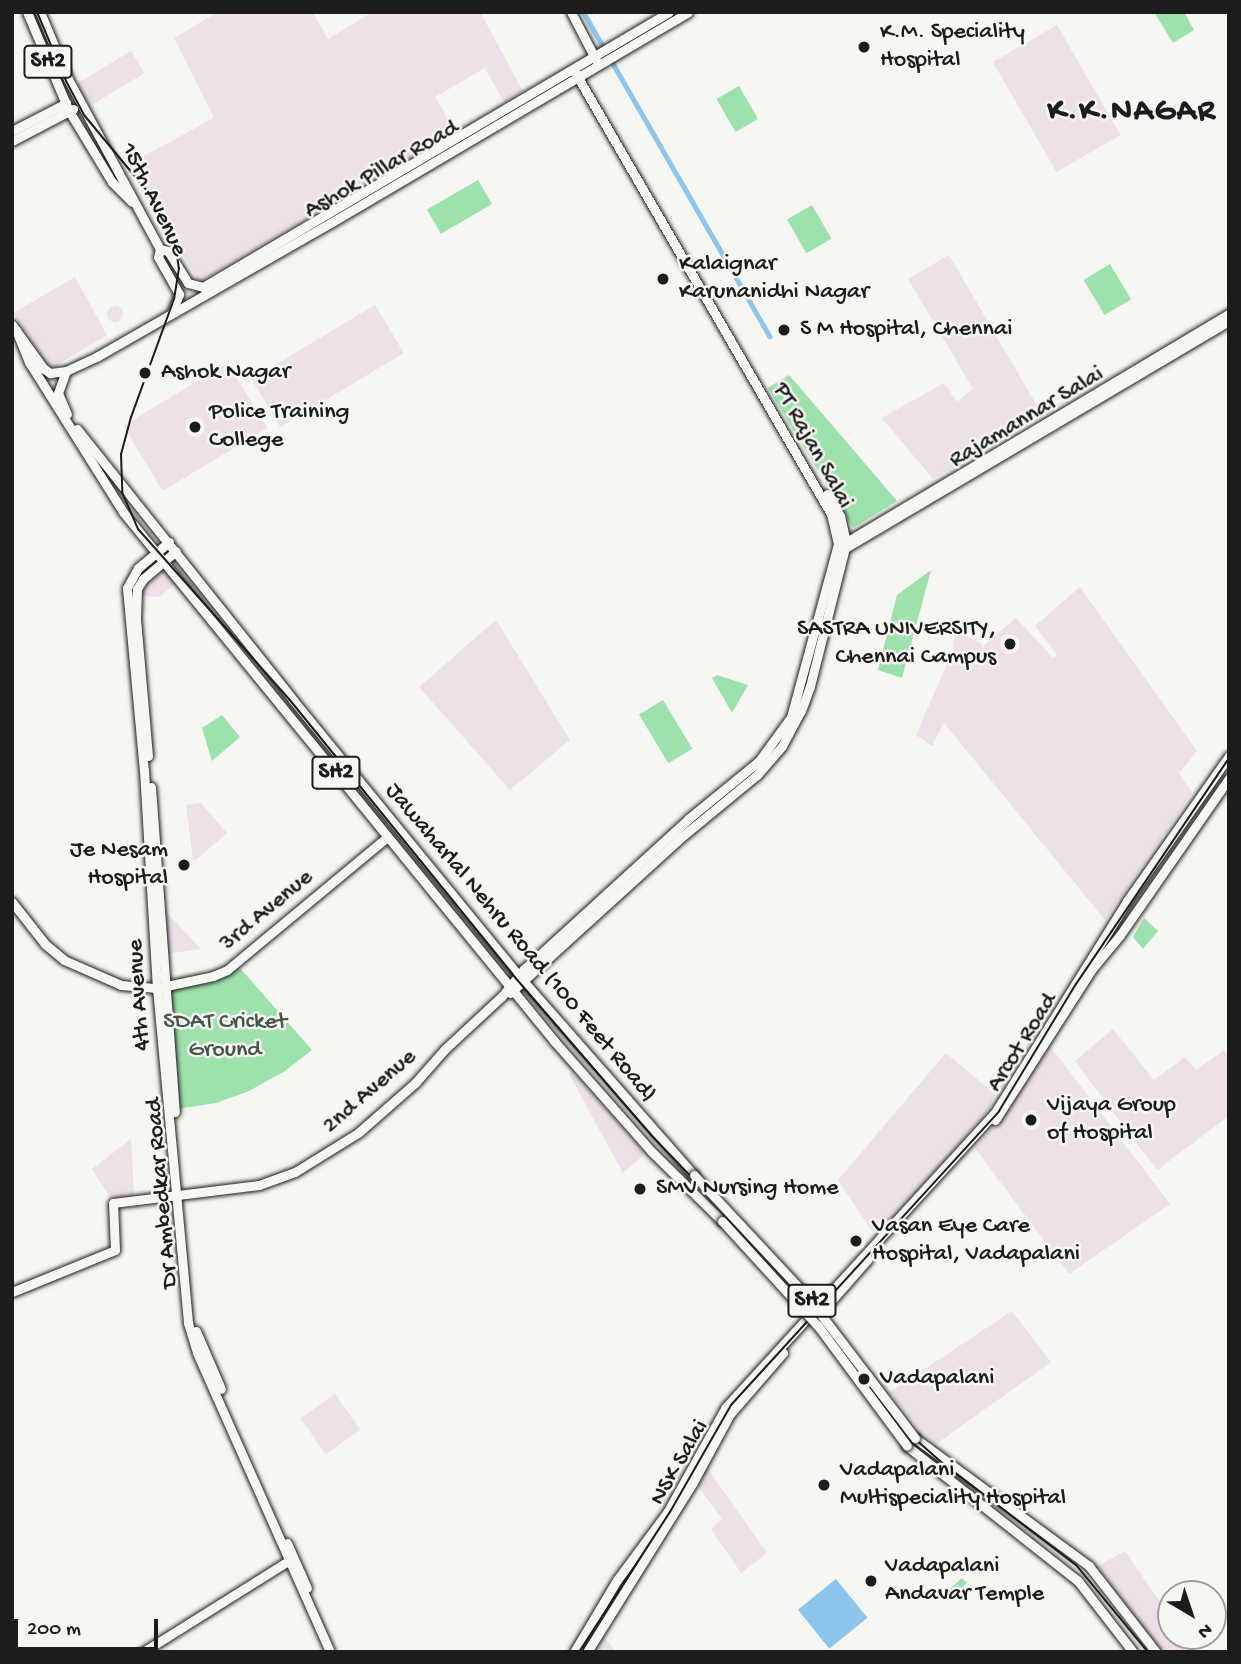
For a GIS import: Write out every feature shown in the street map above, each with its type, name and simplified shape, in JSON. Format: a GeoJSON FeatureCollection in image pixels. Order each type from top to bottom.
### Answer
{"type":"FeatureCollection","features":[{"type":"Feature","properties":{"kind":"main road","name":"SH2"},"geometry":{"type":"LineString","coordinates":[[12,141],[67,107],[27,12]]}},
{"type":"Feature","properties":{"kind":"main road","name":"SH2"},"geometry":{"type":"LineString","coordinates":[[40,12],[82,103]]}},
{"type":"Feature","properties":{"kind":"main road"},"geometry":{"type":"LineString","coordinates":[[571,12],[602,57]]}},
{"type":"Feature","properties":{"kind":"main road"},"geometry":{"type":"LineString","coordinates":[[602,57],[669,12]]}},
{"type":"Feature","properties":{"kind":"main road"},"geometry":{"type":"LineString","coordinates":[[602,57],[688,12]]}},
{"type":"Feature","properties":{"kind":"main road","name":"Ashok Pillar Road"},"geometry":{"type":"LineString","coordinates":[[66,370],[172,313],[204,290],[602,57]]}},
{"type":"Feature","properties":{"kind":"main road","name":"PT Rajan Salai"},"geometry":{"type":"LineString","coordinates":[[521,978],[688,819],[759,761],[791,717],[843,545],[840,516],[578,72]]}},
{"type":"Feature","properties":{"kind":"main road"},"geometry":{"type":"LineString","coordinates":[[12,131],[82,103]]}},
{"type":"Feature","properties":{"kind":"main road","name":"15th Avenue"},"geometry":{"type":"LineString","coordinates":[[82,103],[160,249],[158,257],[179,294],[172,313]]}},
{"type":"Feature","properties":{"kind":"main road"},"geometry":{"type":"LineString","coordinates":[[67,107],[112,181],[139,209]]}},
{"type":"Feature","properties":{"kind":"main road"},"geometry":{"type":"LineString","coordinates":[[160,249],[168,251],[188,283],[204,290]]}},
{"type":"Feature","properties":{"kind":"main road","name":"Rajamannar Salai"},"geometry":{"type":"LineString","coordinates":[[843,545],[1229,314]]}},
{"type":"Feature","properties":{"kind":"main road","name":"Rajamannar Salai"},"geometry":{"type":"LineString","coordinates":[[843,545],[1229,321]]}},
{"type":"Feature","properties":{"kind":"main road","name":"SH2"},"geometry":{"type":"LineString","coordinates":[[14,327],[26,339],[43,368],[50,373],[66,370]]}},
{"type":"Feature","properties":{"kind":"main road","name":"Jawaharlal Nehru Road (100 Feet Road)"},"geometry":{"type":"LineString","coordinates":[[14,327],[29,362],[123,512],[510,989]]}},
{"type":"Feature","properties":{"kind":"main road","name":"Jawaharlal Nehru Road (100 Feet Road)"},"geometry":{"type":"LineString","coordinates":[[66,370],[58,393],[62,407],[134,503],[169,542],[293,700],[521,978],[637,1114],[807,1295],[915,1438],[1089,1566],[1156,1652]]}},
{"type":"Feature","properties":{"kind":"main road","name":"4th Avenue"},"geometry":{"type":"LineString","coordinates":[[169,542],[138,568],[127,589],[180,1195]]}},
{"type":"Feature","properties":{"kind":"main road"},"geometry":{"type":"LineString","coordinates":[[510,989],[757,775],[782,746],[801,711],[843,545]]}},
{"type":"Feature","properties":{"kind":"main road"},"geometry":{"type":"LineString","coordinates":[[161,988],[136,618],[137,589],[143,579],[176,551]]}},
{"type":"Feature","properties":{"kind":"main road","name":"Arcot Road"},"geometry":{"type":"LineString","coordinates":[[927,1191],[993,1114],[1127,901],[1229,755]]}},
{"type":"Feature","properties":{"kind":"main road","name":"Arcot Road"},"geometry":{"type":"LineString","coordinates":[[823,1305],[1002,1111],[1092,970],[1120,935],[1229,778]]}},
{"type":"Feature","properties":{"kind":"main road","name":"3rd Avenue"},"geometry":{"type":"LineString","coordinates":[[12,902],[45,944],[64,960],[121,985],[161,988],[213,976],[227,970],[387,837]]}},
{"type":"Feature","properties":{"kind":"main road","name":"SH2"},"geometry":{"type":"LineString","coordinates":[[510,989],[651,1152],[789,1292],[897,1435],[942,1475],[1077,1581],[1133,1652]]}},
{"type":"Feature","properties":{"kind":"main road","name":"2nd Avenue"},"geometry":{"type":"LineString","coordinates":[[12,1292],[115,1250],[113,1203],[259,1185],[295,1172],[336,1150],[415,1083],[445,1049],[510,989]]}},
{"type":"Feature","properties":{"kind":"main road","name":"Dr Ambedkar Road"},"geometry":{"type":"LineString","coordinates":[[180,1195],[194,1325],[291,1560],[333,1652]]}},
{"type":"Feature","properties":{"kind":"main road","name":"Arcot Road"},"geometry":{"type":"LineString","coordinates":[[823,1305],[876,1243],[892,1229]]}},
{"type":"Feature","properties":{"kind":"main road"},"geometry":{"type":"LineString","coordinates":[[573,1652],[604,1601],[668,1511],[726,1407],[823,1305]]}},
{"type":"Feature","properties":{"kind":"main road","name":"NSK Salai"},"geometry":{"type":"LineString","coordinates":[[587,1652],[692,1484],[730,1414],[823,1305]]}},
{"type":"Feature","properties":{"kind":"main road"},"geometry":{"type":"LineString","coordinates":[[143,1652],[291,1560]]}},
{"type":"Feature","properties":{"kind":"main road"},"geometry":{"type":"LineString","coordinates":[[604,1601],[613,1607]]}},
{"type":"Feature","properties":{"kind":"shaded area"},"geometry":{"type":"Polygon","coordinates":[[[218,12],[312,12],[328,39],[373,12],[480,12],[523,91],[504,102],[485,68],[435,97],[455,131],[199,282],[129,164],[214,118],[174,38],[218,12]]]}},
{"type":"Feature","properties":{"kind":"shaded area"},"geometry":{"type":"Polygon","coordinates":[[[1057,25],[1120,135],[1056,172],[993,62],[1057,25]]]}},
{"type":"Feature","properties":{"kind":"shaded area"},"geometry":{"type":"Polygon","coordinates":[[[131,51],[144,73],[90,106],[77,83],[131,51]]]}},
{"type":"Feature","properties":{"kind":"shaded area"},"geometry":{"type":"Polygon","coordinates":[[[949,255],[1043,416],[933,479],[882,418],[944,383],[957,402],[973,389],[908,279],[949,255]]]}},
{"type":"Feature","properties":{"kind":"shaded area"},"geometry":{"type":"Polygon","coordinates":[[[75,277],[107,335],[55,366],[47,365],[13,313],[75,277]]]}},
{"type":"Feature","properties":{"kind":"shaded area"},"geometry":{"type":"Polygon","coordinates":[[[375,305],[404,353],[280,427],[252,379],[375,305]]]}},
{"type":"Feature","properties":{"kind":"shaded area"},"geometry":{"type":"Polygon","coordinates":[[[112,306],[118,306],[123,314],[121,320],[112,322],[107,317],[107,311],[112,306]]]}},
{"type":"Feature","properties":{"kind":"shaded area","name":"Police Training College"},"geometry":{"type":"Polygon","coordinates":[[[228,363],[267,428],[163,491],[123,426],[228,363]]]}},
{"type":"Feature","properties":{"kind":"shaded area"},"geometry":{"type":"Polygon","coordinates":[[[163,567],[177,583],[159,597],[141,596],[143,583],[163,567]]]}},
{"type":"Feature","properties":{"kind":"shaded area"},"geometry":{"type":"Polygon","coordinates":[[[1080,587],[1197,751],[1179,773],[1192,793],[1105,920],[944,723],[932,746],[916,735],[953,650],[955,630],[982,644],[983,652],[984,645],[1016,618],[1053,658],[1023,683],[1057,655],[1035,626],[1080,587]]]}},
{"type":"Feature","properties":{"kind":"shaded area"},"geometry":{"type":"Polygon","coordinates":[[[496,620],[570,740],[510,790],[419,687],[496,620]]]}},
{"type":"Feature","properties":{"kind":"shaded area"},"geometry":{"type":"Polygon","coordinates":[[[201,803],[227,833],[193,860],[186,805],[201,803]]]}},
{"type":"Feature","properties":{"kind":"shaded area"},"geometry":{"type":"Polygon","coordinates":[[[164,910],[201,949],[165,954],[164,910]]]}},
{"type":"Feature","properties":{"kind":"shaded area"},"geometry":{"type":"Polygon","coordinates":[[[1113,1029],[1154,1080],[1185,1057],[1196,1070],[1224,1050],[1229,1057],[1229,1116],[1157,1170],[1075,1061],[1113,1029]]]}},
{"type":"Feature","properties":{"kind":"shaded area"},"geometry":{"type":"Polygon","coordinates":[[[1047,1042],[1170,1204],[1069,1274],[975,1148],[1008,1108],[1047,1042]]]}},
{"type":"Feature","properties":{"kind":"shaded area"},"geometry":{"type":"Polygon","coordinates":[[[946,1053],[995,1094],[989,1109],[883,1229],[872,1231],[838,1180],[946,1053]]]}},
{"type":"Feature","properties":{"kind":"shaded area"},"geometry":{"type":"Polygon","coordinates":[[[572,1071],[645,1154],[623,1173],[569,1074],[572,1071]]]}},
{"type":"Feature","properties":{"kind":"shaded area"},"geometry":{"type":"Polygon","coordinates":[[[131,1139],[134,1197],[117,1200],[110,1197],[92,1169],[131,1139]]]}},
{"type":"Feature","properties":{"kind":"shaded area"},"geometry":{"type":"Polygon","coordinates":[[[1012,1311],[1051,1362],[936,1444],[917,1427],[890,1392],[1012,1311]]]}},
{"type":"Feature","properties":{"kind":"shaded area"},"geometry":{"type":"Polygon","coordinates":[[[335,1394],[360,1430],[326,1454],[301,1418],[335,1394]]]}},
{"type":"Feature","properties":{"kind":"shaded area"},"geometry":{"type":"Polygon","coordinates":[[[702,1461],[767,1553],[741,1573],[711,1529],[722,1519],[693,1479],[702,1461]]]}},
{"type":"Feature","properties":{"kind":"shaded area"},"geometry":{"type":"Polygon","coordinates":[[[1125,1551],[1157,1598],[1157,1646],[1096,1567],[1125,1551]]]}},
{"type":"Feature","properties":{"kind":"shaded area"},"geometry":{"type":"Polygon","coordinates":[[[602,1635],[617,1652],[592,1652],[602,1635]]]}},
{"type":"Feature","properties":{"kind":"shaded area"},"geometry":{"type":"Polygon","coordinates":[[[1160,1650],[1195,1652],[1162,1652],[1160,1650]]]}},
{"type":"Feature","properties":{"kind":"green space"},"geometry":{"type":"Polygon","coordinates":[[[1154,12],[1184,12],[1194,30],[1173,43],[1154,12]]]}},
{"type":"Feature","properties":{"kind":"green space"},"geometry":{"type":"Polygon","coordinates":[[[739,86],[758,119],[735,132],[716,99],[739,86]]]}},
{"type":"Feature","properties":{"kind":"green space"},"geometry":{"type":"Polygon","coordinates":[[[478,180],[492,204],[441,234],[427,210],[478,180]]]}},
{"type":"Feature","properties":{"kind":"green space"},"geometry":{"type":"Polygon","coordinates":[[[812,205],[832,239],[806,253],[787,220],[812,205]]]}},
{"type":"Feature","properties":{"kind":"green space"},"geometry":{"type":"Polygon","coordinates":[[[1110,264],[1131,299],[1105,315],[1083,280],[1110,264]]]}},
{"type":"Feature","properties":{"kind":"green space"},"geometry":{"type":"Polygon","coordinates":[[[789,375],[897,501],[853,528],[768,388],[789,375]]]}},
{"type":"Feature","properties":{"kind":"green space"},"geometry":{"type":"Polygon","coordinates":[[[931,570],[902,678],[878,670],[897,595],[931,570]]]}},
{"type":"Feature","properties":{"kind":"green space"},"geometry":{"type":"Polygon","coordinates":[[[717,675],[748,685],[732,713],[712,678],[717,675]]]}},
{"type":"Feature","properties":{"kind":"green space"},"geometry":{"type":"Polygon","coordinates":[[[663,700],[692,749],[668,763],[639,714],[663,700]]]}},
{"type":"Feature","properties":{"kind":"green space"},"geometry":{"type":"Polygon","coordinates":[[[222,715],[240,737],[212,761],[202,728],[222,715]]]}},
{"type":"Feature","properties":{"kind":"green space"},"geometry":{"type":"Polygon","coordinates":[[[1144,918],[1158,931],[1143,949],[1133,937],[1144,918]]]}},
{"type":"Feature","properties":{"kind":"green space","name":"SDAT Cricket Ground"},"geometry":{"type":"Polygon","coordinates":[[[240,968],[312,1050],[285,1071],[249,1091],[216,1103],[177,1109],[164,991],[214,982],[240,968]]]}},
{"type":"Feature","properties":{"kind":"green space"},"geometry":{"type":"Polygon","coordinates":[[[962,1578],[967,1583],[946,1602],[937,1591],[941,1589],[945,1593],[962,1578]]]}},
{"type":"Feature","properties":{"kind":"water"},"geometry":{"type":"Polygon","coordinates":[[[836,1579],[867,1618],[829,1649],[798,1610],[836,1579]]]}},
{"type":"Feature","properties":{"kind":"waterway"},"geometry":{"type":"LineString","coordinates":[[583,12],[769,336]]}},
{"type":"Feature","properties":{"kind":"railway"},"geometry":{"type":"LineString","coordinates":[[37,12],[66,81],[84,115],[158,204],[175,241],[179,268],[174,299],[131,417],[121,454],[122,492],[138,529],[289,699],[513,975],[652,1136],[795,1285],[906,1431],[940,1461],[1076,1565],[1148,1652]]}},
{"type":"Feature","properties":{"kind":"railway"},"geometry":{"type":"LineString","coordinates":[[579,1652],[670,1512],[731,1405],[999,1111],[1076,984],[1229,758]]}},
{"type":"Feature","properties":{"kind":"place","name":"K.M. Speciality Hospital"},"geometry":{"type":"Point","coordinates":[864,47]}},
{"type":"Feature","properties":{"kind":"place","name":"Kalaignar Karunanidhi Nagar"},"geometry":{"type":"Point","coordinates":[663,279]}},
{"type":"Feature","properties":{"kind":"place","name":"S M Hospital, Chennai"},"geometry":{"type":"Point","coordinates":[784,330]}},
{"type":"Feature","properties":{"kind":"place","name":"Ashok Nagar"},"geometry":{"type":"Point","coordinates":[145,373]}},
{"type":"Feature","properties":{"kind":"place","name":"Police Training College"},"geometry":{"type":"Point","coordinates":[195,427]}},
{"type":"Feature","properties":{"kind":"place","name":"SASTRA UNIVERSITY, Chennai Campus"},"geometry":{"type":"Point","coordinates":[1010,644]}},
{"type":"Feature","properties":{"kind":"place","name":"Je Nesam Hospital"},"geometry":{"type":"Point","coordinates":[184,865]}},
{"type":"Feature","properties":{"kind":"place","name":"Vijaya Group of Hospital"},"geometry":{"type":"Point","coordinates":[1031,1120]}},
{"type":"Feature","properties":{"kind":"place","name":"SMV Nursing Home"},"geometry":{"type":"Point","coordinates":[640,1189]}},
{"type":"Feature","properties":{"kind":"place","name":"Vasan Eye Care Hospital, Vadapalani"},"geometry":{"type":"Point","coordinates":[856,1241]}},
{"type":"Feature","properties":{"kind":"place","name":"Vadapalani"},"geometry":{"type":"Point","coordinates":[864,1379]}},
{"type":"Feature","properties":{"kind":"place","name":"Vadapalani Multispeciality Hospital"},"geometry":{"type":"Point","coordinates":[824,1485]}},
{"type":"Feature","properties":{"kind":"place","name":"Vadapalani Andavar Temple"},"geometry":{"type":"Point","coordinates":[871,1581]}},
{"type":"Feature","properties":{"kind":"district","name":"K.K.NAGAR"},"geometry":{"type":"Point","coordinates":[1132,112]}}]}
